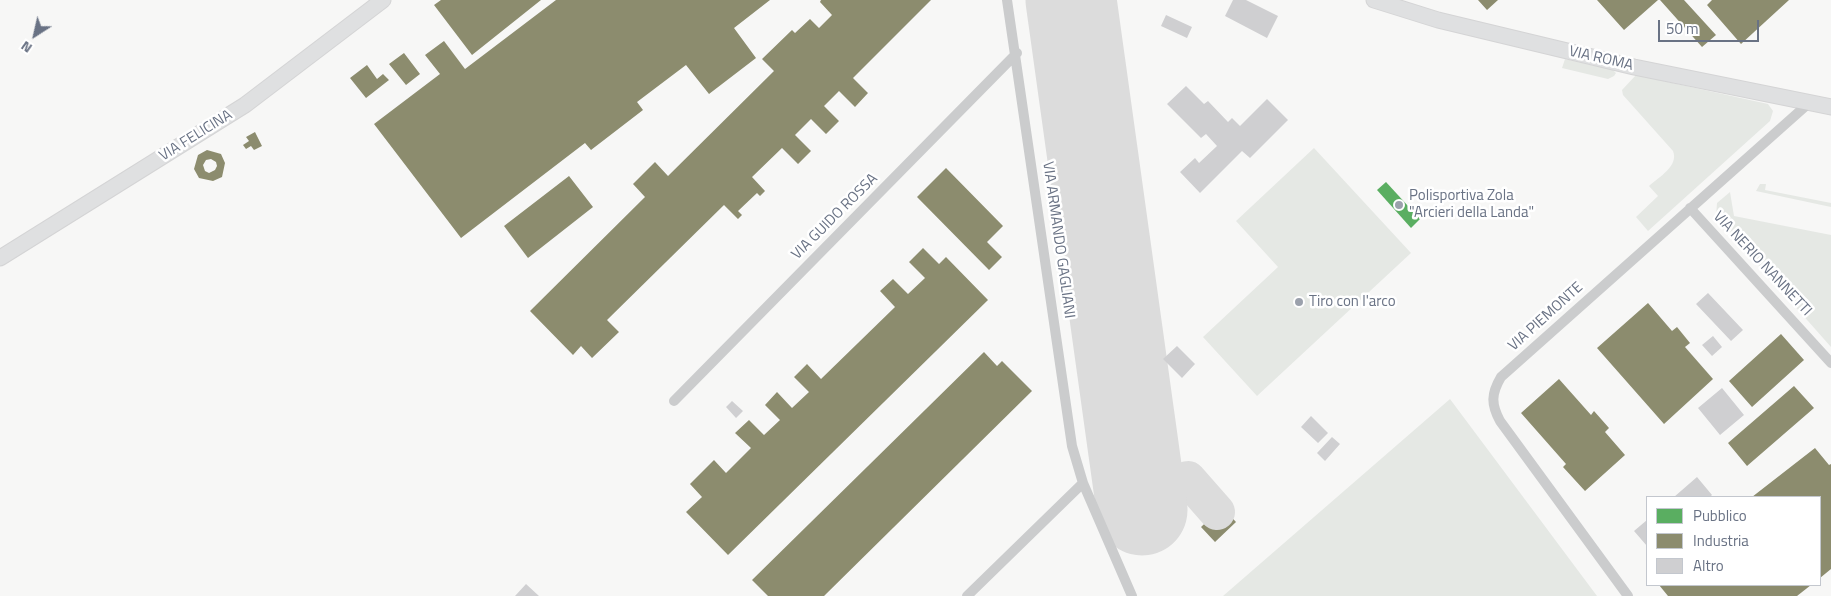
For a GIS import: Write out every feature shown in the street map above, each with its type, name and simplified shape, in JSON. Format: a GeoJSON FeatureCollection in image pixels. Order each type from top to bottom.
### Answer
{"type":"FeatureCollection","features":[{"type":"Feature","properties":{"kind":"street","name":"VIA FELICINA"},"geometry":{"type":"LineString","coordinates":[[0,258],[244,105],[383,0]]}},
{"type":"Feature","properties":{"kind":"street","name":"VIA ARMANDO GAGLIANI"},"geometry":{"type":"LineString","coordinates":[[1008,0],[1072,446],[1084,484],[1129,593]]}},
{"type":"Feature","properties":{"kind":"street","name":"VIA ROMA"},"geometry":{"type":"LineString","coordinates":[[1374,0],[1486,32],[1714,84],[1831,107]]}},
{"type":"Feature","properties":{"kind":"street","name":"VIA GUIDO ROSSA"},"geometry":{"type":"LineString","coordinates":[[674,401],[1017,54]]}},
{"type":"Feature","properties":{"kind":"street","name":"VIA PIEMONTE"},"geometry":{"type":"LineString","coordinates":[[1628,596],[1500,421],[1494,410],[1492,399],[1494,388],[1501,377],[1809,103]]}},
{"type":"Feature","properties":{"kind":"street","name":"VIA NERIO NANNETTI"},"geometry":{"type":"LineString","coordinates":[[1690,208],[1831,363]]}},
{"type":"Feature","properties":{"kind":"street"},"geometry":{"type":"LineString","coordinates":[[967,596],[1084,484]]}},
{"type":"Feature","properties":{"kind":"shaded area"},"geometry":{"type":"Polygon","coordinates":[[[1565,59],[1613,70],[1616,73],[1608,79],[1562,68],[1565,59]]]}},
{"type":"Feature","properties":{"kind":"shaded area"},"geometry":{"type":"Polygon","coordinates":[[[1636,75],[1768,104],[1773,111],[1770,121],[1648,231],[1636,217],[1658,196],[1649,186],[1667,171],[1673,162],[1674,156],[1673,151],[1623,95],[1622,90],[1636,75]]]}},
{"type":"Feature","properties":{"kind":"shaded area","name":"Tiro con l'arco"},"geometry":{"type":"Polygon","coordinates":[[[1314,148],[1411,253],[1257,396],[1203,337],[1278,267],[1236,221],[1314,148]]]}},
{"type":"Feature","properties":{"kind":"shaded area"},"geometry":{"type":"Polygon","coordinates":[[[1760,184],[1766,184],[1765,190],[1831,203],[1831,207],[1756,191],[1760,184]]]}},
{"type":"Feature","properties":{"kind":"shaded area"},"geometry":{"type":"Polygon","coordinates":[[[1730,192],[1734,216],[1831,235],[1831,347],[1716,217],[1717,203],[1730,192]]]}},
{"type":"Feature","properties":{"kind":"shaded area"},"geometry":{"type":"Polygon","coordinates":[[[1450,399],[1597,596],[1223,596],[1450,399]]]}},
{"type":"Feature","properties":{"kind":"building: Pubblico","name":"Polisportiva Zola \"Arcieri della Landa\""},"geometry":{"type":"Polygon","coordinates":[[[1386,182],[1420,219],[1411,228],[1377,190],[1386,182]]]}},
{"type":"Feature","properties":{"kind":"building: Industria"},"geometry":{"type":"Polygon","coordinates":[[[441,0],[541,0],[472,55],[434,5],[441,0]]]}},
{"type":"Feature","properties":{"kind":"building: Industria"},"geometry":{"type":"Polygon","coordinates":[[[556,0],[770,0],[734,28],[756,58],[709,94],[686,65],[637,102],[643,110],[591,150],[585,143],[461,238],[374,124],[440,74],[425,55],[444,41],[465,69],[556,0]]]}},
{"type":"Feature","properties":{"kind":"building: Industria"},"geometry":{"type":"Polygon","coordinates":[[[821,0],[931,0],[853,78],[868,93],[855,107],[839,91],[824,106],[839,121],[826,134],[811,119],[795,135],[811,151],[798,164],[782,148],[752,177],[765,191],[760,196],[757,193],[738,211],[742,215],[738,219],[724,205],[607,320],[619,332],[592,358],[581,346],[573,355],[530,311],[645,197],[633,184],[655,162],[668,176],[774,71],[762,59],[792,30],[795,33],[810,19],[819,28],[832,15],[820,2],[821,0]]]}},
{"type":"Feature","properties":{"kind":"building: Industria"},"geometry":{"type":"Polygon","coordinates":[[[1478,0],[1498,0],[1487,10],[1478,0]]]}},
{"type":"Feature","properties":{"kind":"building: Industria"},"geometry":{"type":"Polygon","coordinates":[[[1597,0],[1658,0],[1624,30],[1597,0]]]}},
{"type":"Feature","properties":{"kind":"building: Industria"},"geometry":{"type":"Polygon","coordinates":[[[1660,0],[1684,0],[1716,35],[1702,47],[1660,0]]]}},
{"type":"Feature","properties":{"kind":"building: Industria"},"geometry":{"type":"Polygon","coordinates":[[[1712,0],[1789,0],[1741,44],[1707,5],[1712,0]]]}},
{"type":"Feature","properties":{"kind":"building: Industria"},"geometry":{"type":"Polygon","coordinates":[[[404,53],[420,74],[406,85],[389,64],[404,53]]]}},
{"type":"Feature","properties":{"kind":"building: Industria"},"geometry":{"type":"Polygon","coordinates":[[[367,65],[377,79],[383,74],[389,80],[366,98],[350,78],[367,65]]]}},
{"type":"Feature","properties":{"kind":"building: Industria"},"geometry":{"type":"Polygon","coordinates":[[[255,132],[262,146],[254,150],[251,146],[246,149],[243,145],[249,141],[246,137],[255,132]]]}},
{"type":"Feature","properties":{"kind":"building: Industria"},"geometry":{"type":"Polygon","coordinates":[[[207,150],[221,154],[225,163],[222,177],[213,181],[199,178],[194,169],[198,155],[207,150]],[[211,159],[206,160],[203,165],[205,171],[209,173],[215,170],[216,162],[211,159]]]}},
{"type":"Feature","properties":{"kind":"building: Industria"},"geometry":{"type":"Polygon","coordinates":[[[946,168],[1003,226],[987,242],[1002,257],[989,270],[917,197],[946,168]]]}},
{"type":"Feature","properties":{"kind":"building: Industria"},"geometry":{"type":"Polygon","coordinates":[[[569,176],[593,207],[528,258],[504,226],[569,176]]]}},
{"type":"Feature","properties":{"kind":"building: Industria"},"geometry":{"type":"Polygon","coordinates":[[[923,248],[939,264],[946,257],[988,300],[728,555],[686,512],[702,497],[690,484],[714,460],[726,473],[751,448],[735,433],[749,420],[764,435],[780,420],[765,405],[777,392],[792,408],[809,392],[794,377],[807,364],[821,379],[895,307],[880,291],[893,279],[908,294],[925,278],[909,262],[923,248]]]}},
{"type":"Feature","properties":{"kind":"building: Industria"},"geometry":{"type":"Polygon","coordinates":[[[1648,303],[1672,331],[1677,327],[1690,343],[1685,347],[1713,379],[1664,424],[1597,348],[1648,303]]]}},
{"type":"Feature","properties":{"kind":"building: Industria"},"geometry":{"type":"Polygon","coordinates":[[[1781,334],[1804,360],[1752,407],[1729,381],[1781,334]]]}},
{"type":"Feature","properties":{"kind":"building: Industria"},"geometry":{"type":"Polygon","coordinates":[[[984,352],[997,366],[1002,361],[1032,391],[824,596],[768,596],[752,580],[984,352]]]}},
{"type":"Feature","properties":{"kind":"building: Industria"},"geometry":{"type":"Polygon","coordinates":[[[1559,379],[1591,415],[1594,411],[1609,428],[1605,432],[1625,455],[1585,491],[1563,467],[1566,464],[1521,413],[1559,379]]]}},
{"type":"Feature","properties":{"kind":"building: Industria"},"geometry":{"type":"Polygon","coordinates":[[[1794,386],[1814,408],[1747,466],[1728,443],[1794,386]]]}},
{"type":"Feature","properties":{"kind":"building: Industria"},"geometry":{"type":"Polygon","coordinates":[[[1815,448],[1829,465],[1831,464],[1831,569],[1821,577],[1821,496],[1753,496],[1815,448]]]}},
{"type":"Feature","properties":{"kind":"building: Industria"},"geometry":{"type":"Polygon","coordinates":[[[1222,507],[1236,522],[1215,542],[1201,527],[1222,507]]]}},
{"type":"Feature","properties":{"kind":"building: Industria"},"geometry":{"type":"Polygon","coordinates":[[[1660,586],[1810,586],[1797,596],[1668,596],[1660,586]]]}},
{"type":"Feature","properties":{"kind":"building: Altro"},"geometry":{"type":"Polygon","coordinates":[[[1233,0],[1246,0],[1278,16],[1267,38],[1225,16],[1233,0]]]}},
{"type":"Feature","properties":{"kind":"building: Altro"},"geometry":{"type":"Polygon","coordinates":[[[1166,15],[1192,27],[1187,38],[1161,26],[1166,15]]]}},
{"type":"Feature","properties":{"kind":"building: Altro"},"geometry":{"type":"Polygon","coordinates":[[[1186,86],[1204,104],[1208,101],[1228,122],[1232,118],[1240,126],[1267,99],[1288,120],[1250,158],[1242,151],[1200,193],[1180,172],[1195,158],[1199,163],[1217,146],[1206,134],[1201,138],[1167,104],[1186,86]]]}},
{"type":"Feature","properties":{"kind":"building: Altro"},"geometry":{"type":"Polygon","coordinates":[[[1708,293],[1743,330],[1731,341],[1696,304],[1708,293]]]}},
{"type":"Feature","properties":{"kind":"building: Altro"},"geometry":{"type":"Polygon","coordinates":[[[1713,336],[1722,347],[1712,356],[1702,345],[1713,336]]]}},
{"type":"Feature","properties":{"kind":"building: Altro"},"geometry":{"type":"Polygon","coordinates":[[[1177,346],[1195,364],[1182,378],[1163,359],[1177,346]]]}},
{"type":"Feature","properties":{"kind":"building: Altro"},"geometry":{"type":"Polygon","coordinates":[[[1722,388],[1744,415],[1720,435],[1698,408],[1722,388]]]}},
{"type":"Feature","properties":{"kind":"building: Altro"},"geometry":{"type":"Polygon","coordinates":[[[732,401],[743,411],[736,418],[726,407],[732,401]]]}},
{"type":"Feature","properties":{"kind":"building: Altro"},"geometry":{"type":"Polygon","coordinates":[[[1311,416],[1328,433],[1318,443],[1301,427],[1311,416]]]}},
{"type":"Feature","properties":{"kind":"building: Altro"},"geometry":{"type":"Polygon","coordinates":[[[1332,437],[1340,444],[1325,461],[1317,453],[1332,437]]]}},
{"type":"Feature","properties":{"kind":"building: Altro"},"geometry":{"type":"Polygon","coordinates":[[[1697,477],[1712,495],[1711,496],[1675,496],[1697,477]]]}},
{"type":"Feature","properties":{"kind":"building: Altro"},"geometry":{"type":"Polygon","coordinates":[[[1646,521],[1646,545],[1634,531],[1646,521]]]}},
{"type":"Feature","properties":{"kind":"building: Altro"},"geometry":{"type":"Polygon","coordinates":[[[526,584],[539,596],[515,596],[526,584]]]}},
{"type":"Feature","properties":{"kind":"taxiway"},"geometry":{"type":"LineString","coordinates":[[1140,490],[1188,479],[1217,512]]}},
{"type":"Feature","properties":{"kind":"runway"},"geometry":{"type":"LineString","coordinates":[[1071,0],[1142,510]]}},
{"type":"Feature","properties":{"kind":"place","name":"Polisportiva Zola \"Arcieri della Landa\""},"geometry":{"type":"Point","coordinates":[1399,205]}},
{"type":"Feature","properties":{"kind":"place","name":"Tiro con l'arco"},"geometry":{"type":"Point","coordinates":[1299,302]}}]}
